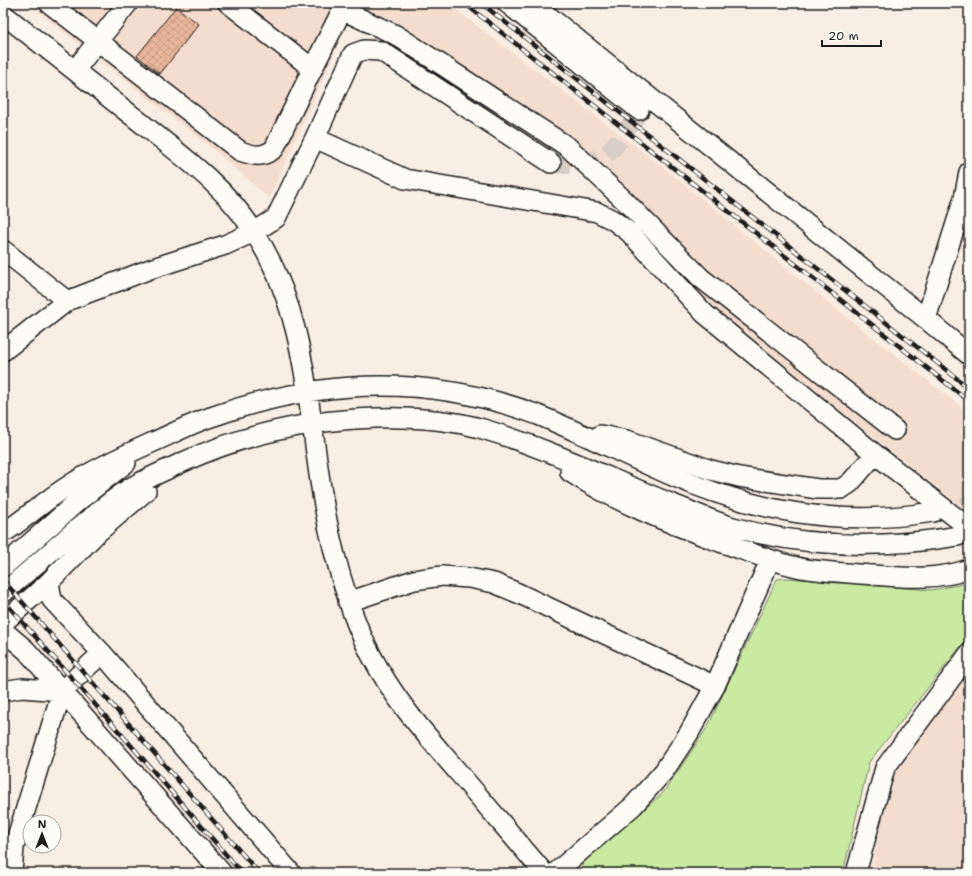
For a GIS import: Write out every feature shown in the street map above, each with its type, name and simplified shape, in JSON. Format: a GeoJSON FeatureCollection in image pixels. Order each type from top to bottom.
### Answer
{"type":"FeatureCollection","features":[{"type":"Feature","properties":{"kind":"street"},"geometry":{"type":"LineString","coordinates":[[49,3],[240,151],[253,155],[266,154],[274,149],[342,10],[396,35],[568,147],[624,200],[701,278],[895,430]]}},
{"type":"Feature","properties":{"kind":"street"},"geometry":{"type":"LineString","coordinates":[[75,70],[128,3]]}},
{"type":"Feature","properties":{"kind":"street"},"geometry":{"type":"LineString","coordinates":[[228,3],[308,65],[310,74]]}},
{"type":"Feature","properties":{"kind":"street"},"geometry":{"type":"LineString","coordinates":[[507,3],[638,110]]}},
{"type":"Feature","properties":{"kind":"street"},"geometry":{"type":"LineString","coordinates":[[532,3],[969,355]]}},
{"type":"Feature","properties":{"kind":"street"},"geometry":{"type":"LineString","coordinates":[[3,14],[181,155],[210,180],[237,208],[254,232],[271,260],[282,284],[299,344],[308,391],[320,483],[328,525],[348,602],[363,638],[383,674],[407,711],[544,873]]}},
{"type":"Feature","properties":{"kind":"street"},"geometry":{"type":"LineString","coordinates":[[3,352],[67,301],[150,269],[225,245],[254,232],[276,218],[315,138],[353,54],[364,50],[381,51],[551,163]]}},
{"type":"Feature","properties":{"kind":"street"},"geometry":{"type":"LineString","coordinates":[[315,138],[405,179],[597,212],[613,220],[629,232],[705,314],[875,454],[963,532]]}},
{"type":"Feature","properties":{"kind":"street"},"geometry":{"type":"LineString","coordinates":[[926,319],[967,199],[969,172]]}},
{"type":"Feature","properties":{"kind":"street"},"geometry":{"type":"LineString","coordinates":[[3,250],[67,301]]}},
{"type":"Feature","properties":{"kind":"street"},"geometry":{"type":"LineString","coordinates":[[5,531],[73,483],[93,471],[180,429],[213,416],[276,397],[337,387],[373,386],[404,386],[438,389],[504,403],[573,430],[706,490],[770,509],[830,518],[902,516],[933,512]]}},
{"type":"Feature","properties":{"kind":"street"},"geometry":{"type":"LineString","coordinates":[[3,593],[109,503],[131,488],[159,473],[220,446],[249,436],[312,423],[367,418],[425,418],[481,428],[534,447],[698,514],[731,526],[762,534],[799,541],[863,545],[924,542],[963,532]]}},
{"type":"Feature","properties":{"kind":"street"},"geometry":{"type":"LineString","coordinates":[[573,430],[627,440],[711,470],[739,477],[818,490],[841,489],[850,483],[875,454]]}},
{"type":"Feature","properties":{"kind":"street"},"geometry":{"type":"LineString","coordinates":[[3,567],[78,501],[154,442]]}},
{"type":"Feature","properties":{"kind":"street"},"geometry":{"type":"LineString","coordinates":[[534,447],[571,473],[605,493],[675,525],[770,560],[802,568],[886,576],[940,576],[969,569]]}},
{"type":"Feature","properties":{"kind":"street"},"geometry":{"type":"LineString","coordinates":[[3,623],[49,582],[96,534],[156,483],[192,458]]}},
{"type":"Feature","properties":{"kind":"street"},"geometry":{"type":"LineString","coordinates":[[555,873],[633,806],[664,771],[689,733],[714,686],[770,560]]}},
{"type":"Feature","properties":{"kind":"street"},"geometry":{"type":"LineString","coordinates":[[348,602],[414,580],[442,576],[469,578],[494,583],[714,686]]}},
{"type":"Feature","properties":{"kind":"street"},"geometry":{"type":"LineString","coordinates":[[49,582],[52,600],[102,653],[291,873]]}},
{"type":"Feature","properties":{"kind":"street"},"geometry":{"type":"LineString","coordinates":[[3,632],[26,650],[222,873]]}},
{"type":"Feature","properties":{"kind":"street"},"geometry":{"type":"LineString","coordinates":[[12,873],[14,847],[62,691],[102,653]]}},
{"type":"Feature","properties":{"kind":"street"},"geometry":{"type":"LineString","coordinates":[[856,873],[885,768],[969,654]]}},
{"type":"Feature","properties":{"kind":"street"},"geometry":{"type":"LineString","coordinates":[[3,691],[22,688],[62,691]]}},
{"type":"Feature","properties":{"kind":"shaded area"},"geometry":{"type":"Polygon","coordinates":[[[27,3],[447,3],[659,164],[848,318],[969,413],[969,513],[755,343],[717,310],[682,274],[617,201],[560,148],[385,37],[349,21],[269,198],[214,150],[27,3]]]}},
{"type":"Feature","properties":{"kind":"shaded area"},"geometry":{"type":"Polygon","coordinates":[[[969,674],[969,873],[870,873],[893,771],[969,674]]]}},
{"type":"Feature","properties":{"kind":"green space"},"geometry":{"type":"Polygon","coordinates":[[[788,578],[931,590],[969,583],[969,636],[869,762],[843,873],[582,873],[582,863],[663,793],[707,728],[777,579],[788,578]]]}},
{"type":"Feature","properties":{"kind":"building"},"geometry":{"type":"Polygon","coordinates":[[[176,7],[199,24],[160,74],[137,56],[176,7]]]}},
{"type":"Feature","properties":{"kind":"tunnel"},"geometry":{"type":"LineString","coordinates":[[551,163],[583,164],[606,155],[618,142],[639,110]]}},
{"type":"Feature","properties":{"kind":"tunnel"},"geometry":{"type":"LineString","coordinates":[[933,512],[969,505]]}},
{"type":"Feature","properties":{"kind":"railway"},"geometry":{"type":"LineString","coordinates":[[464,3],[969,401]]}},
{"type":"Feature","properties":{"kind":"railway"},"geometry":{"type":"LineString","coordinates":[[481,3],[969,388]]}},
{"type":"Feature","properties":{"kind":"railway"},"geometry":{"type":"LineString","coordinates":[[3,580],[259,873]]}},
{"type":"Feature","properties":{"kind":"railway"},"geometry":{"type":"LineString","coordinates":[[3,600],[242,873]]}}]}
